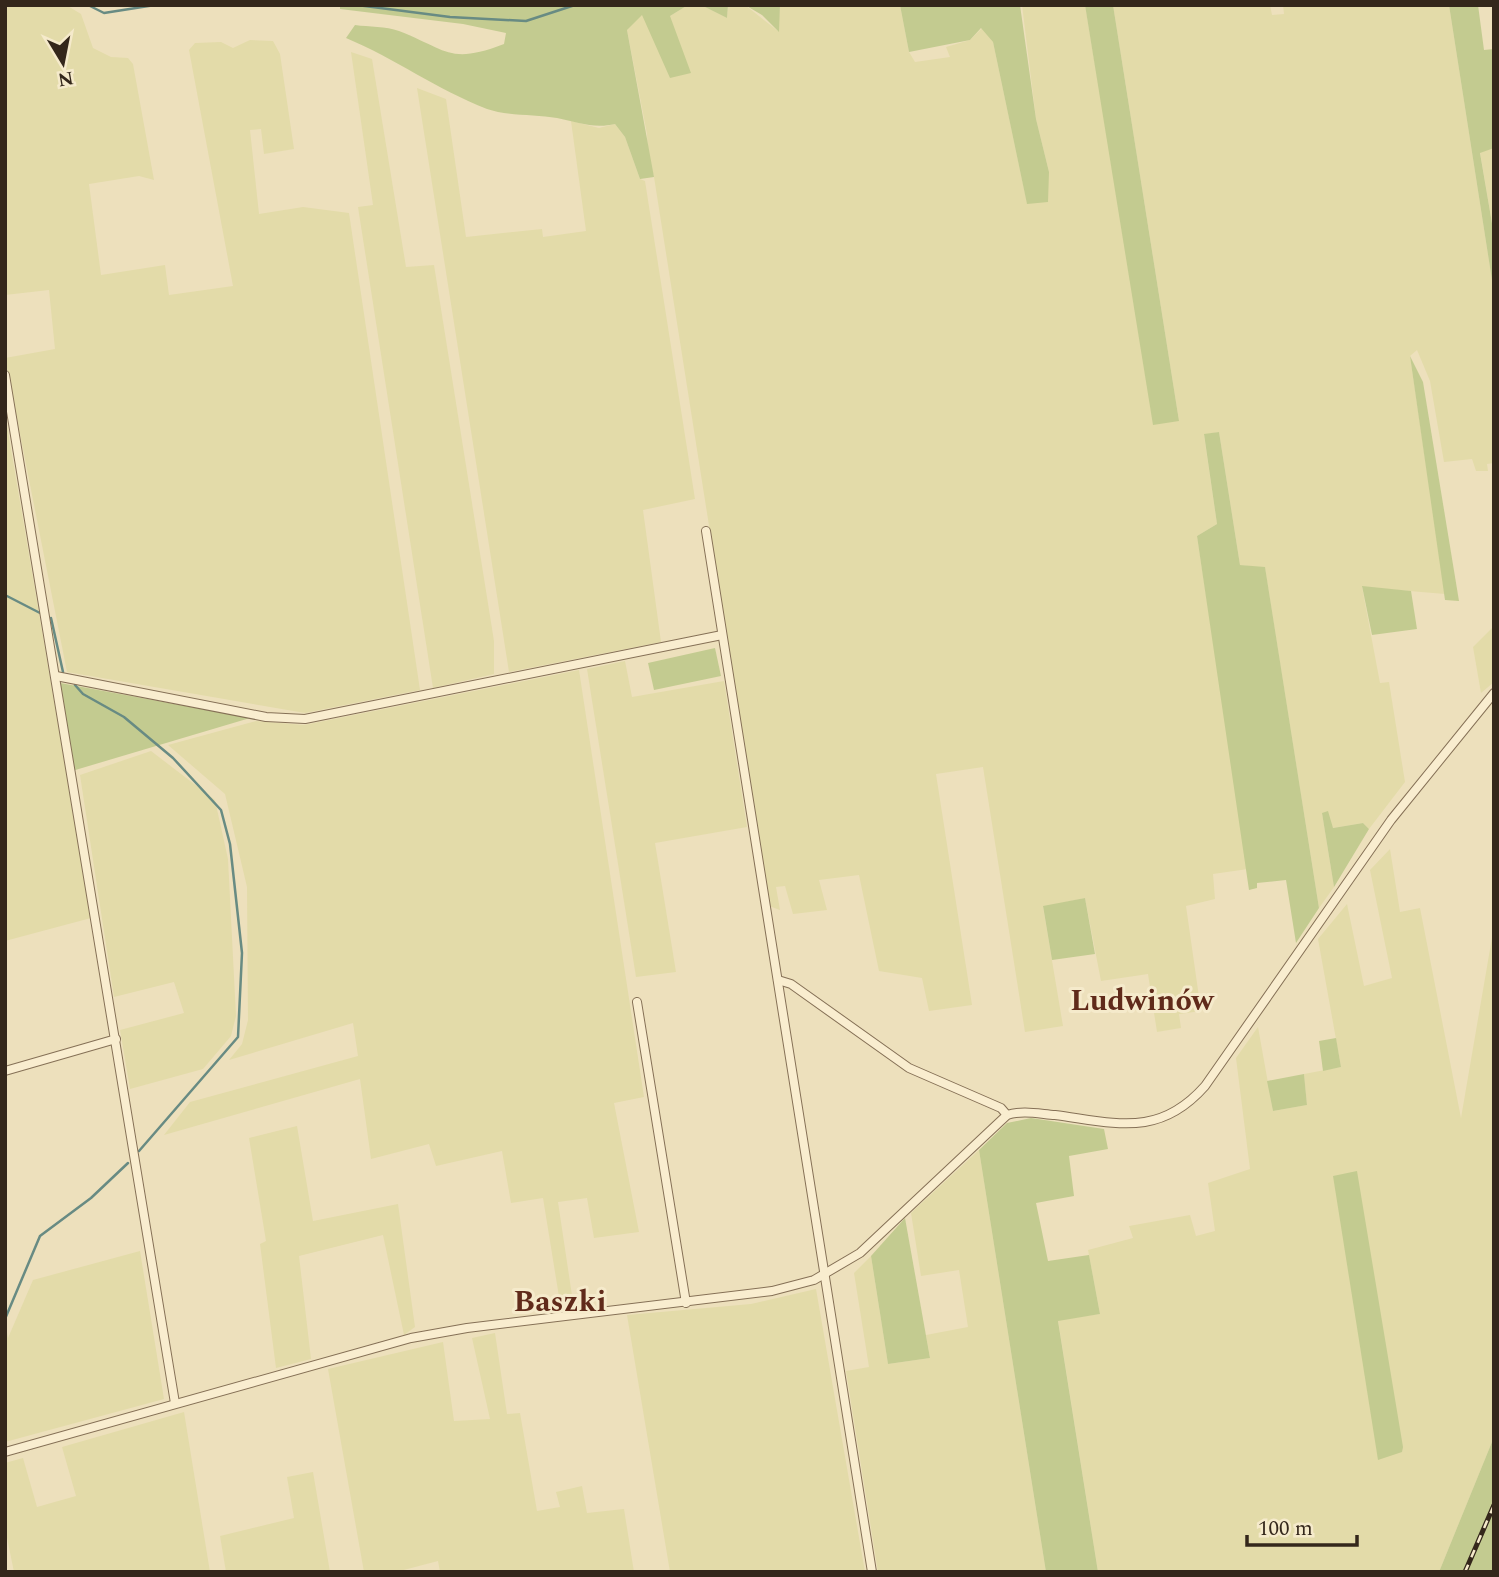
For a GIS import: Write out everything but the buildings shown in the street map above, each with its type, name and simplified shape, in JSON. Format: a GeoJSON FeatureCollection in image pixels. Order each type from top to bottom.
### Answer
{"type":"FeatureCollection","features":[{"type":"Feature","properties":{"kind":"street"},"geometry":{"type":"LineString","coordinates":[[5,375],[175,1404]]}},
{"type":"Feature","properties":{"kind":"street"},"geometry":{"type":"LineString","coordinates":[[706,531],[872,1572]]}},
{"type":"Feature","properties":{"kind":"street"},"geometry":{"type":"LineString","coordinates":[[56,676],[266,717],[305,719],[723,635]]}},
{"type":"Feature","properties":{"kind":"street"},"geometry":{"type":"LineString","coordinates":[[5,1452],[442,1332],[772,1291],[826,1275],[873,1242],[993,1124],[1007,1115],[1030,1113],[1143,1124],[1161,1120],[1186,1105],[1205,1086],[1403,802],[1494,693]]}},
{"type":"Feature","properties":{"kind":"street"},"geometry":{"type":"LineString","coordinates":[[778,980],[791,984],[927,1079],[1001,1108],[1007,1115]]}},
{"type":"Feature","properties":{"kind":"street"},"geometry":{"type":"LineString","coordinates":[[638,1002],[686,1303]]}},
{"type":"Feature","properties":{"kind":"street"},"geometry":{"type":"LineString","coordinates":[[5,1071],[116,1039]]}},
{"type":"Feature","properties":{"kind":"shaded area"},"geometry":{"type":"Polygon","coordinates":[[[66,5],[81,14],[93,48],[111,57],[128,58],[133,64],[154,180],[139,176],[89,184],[101,275],[165,265],[169,295],[233,286],[189,50],[195,43],[221,42],[233,48],[250,40],[273,41],[280,54],[294,149],[264,154],[261,129],[250,130],[259,214],[303,207],[349,213],[420,690],[305,713],[67,672],[5,358],[55,349],[49,290],[5,295],[5,6],[66,5]]]}},
{"type":"Feature","properties":{"kind":"shaded area"},"geometry":{"type":"Polygon","coordinates":[[[688,5],[701,5],[727,18],[728,5],[745,5],[778,31],[780,5],[900,5],[909,52],[915,62],[950,57],[946,47],[970,40],[982,28],[993,42],[1027,203],[1049,172],[1036,119],[1022,5],[1085,5],[1098,82],[1179,421],[1113,5],[1270,5],[1272,15],[1284,14],[1283,5],[1449,5],[1494,293],[1494,463],[1487,464],[1488,471],[1476,471],[1472,459],[1444,462],[1430,381],[1417,350],[1410,356],[1445,594],[1362,587],[1380,683],[1389,682],[1405,782],[1369,829],[1363,823],[1333,828],[1322,813],[1334,887],[1319,908],[1265,568],[1240,565],[1219,432],[1204,435],[1217,524],[1197,536],[1248,869],[1213,874],[1215,899],[1186,906],[1201,1011],[1179,1014],[1181,1028],[1157,1032],[1148,974],[1101,981],[1085,898],[1043,907],[1063,1026],[1025,1032],[983,767],[936,774],[972,1005],[929,1011],[922,978],[879,971],[859,875],[819,880],[827,910],[793,914],[785,886],[776,887],[780,910],[769,906],[654,177],[627,30],[641,14],[670,16],[688,5]]]}},
{"type":"Feature","properties":{"kind":"shaded area"},"geometry":{"type":"Polygon","coordinates":[[[351,52],[372,59],[406,267],[434,265],[494,641],[494,674],[433,688],[358,207],[373,205],[351,52]]]}},
{"type":"Feature","properties":{"kind":"shaded area"},"geometry":{"type":"Polygon","coordinates":[[[417,88],[446,99],[466,237],[542,229],[543,237],[586,231],[571,121],[599,128],[615,124],[625,137],[640,179],[645,181],[695,499],[643,510],[661,642],[509,672],[417,88]]]}},
{"type":"Feature","properties":{"kind":"shaded area"},"geometry":{"type":"Polygon","coordinates":[[[1494,148],[1494,235],[1480,152],[1494,148]]]}},
{"type":"Feature","properties":{"kind":"shaded area"},"geometry":{"type":"Polygon","coordinates":[[[5,414],[91,918],[5,941],[5,414]]]}},
{"type":"Feature","properties":{"kind":"shaded area"},"geometry":{"type":"Polygon","coordinates":[[[1494,626],[1494,682],[1481,693],[1473,647],[1494,626]]]}},
{"type":"Feature","properties":{"kind":"shaded area"},"geometry":{"type":"Polygon","coordinates":[[[625,661],[632,697],[724,681],[747,827],[655,843],[676,972],[636,977],[587,669],[625,661]]]}},
{"type":"Feature","properties":{"kind":"shaded area"},"geometry":{"type":"Polygon","coordinates":[[[579,670],[644,1097],[614,1103],[639,1232],[594,1238],[587,1198],[558,1202],[574,1309],[561,1309],[543,1198],[511,1203],[502,1151],[436,1166],[429,1144],[371,1159],[360,1079],[164,1135],[190,1102],[358,1056],[353,1023],[229,1060],[242,1044],[248,1020],[247,887],[225,794],[168,745],[256,721],[304,725],[579,670]]]}},
{"type":"Feature","properties":{"kind":"shaded area"},"geometry":{"type":"Polygon","coordinates":[[[151,751],[215,800],[228,859],[236,1016],[231,1036],[203,1069],[130,1089],[120,1030],[184,1013],[174,982],[114,997],[80,775],[151,751]]]}},
{"type":"Feature","properties":{"kind":"shaded area"},"geometry":{"type":"Polygon","coordinates":[[[1390,849],[1400,912],[1420,908],[1461,1118],[1494,926],[1494,1437],[1439,1572],[1098,1572],[1058,1320],[1100,1314],[1088,1250],[1133,1238],[1129,1226],[1190,1215],[1196,1236],[1215,1231],[1208,1183],[1250,1169],[1236,1058],[1258,1027],[1273,1111],[1307,1105],[1304,1074],[1341,1067],[1318,939],[1347,904],[1364,986],[1392,978],[1370,870],[1390,849]]]}},
{"type":"Feature","properties":{"kind":"shaded area"},"geometry":{"type":"Polygon","coordinates":[[[297,1126],[313,1221],[398,1204],[415,1327],[404,1335],[383,1235],[299,1256],[311,1359],[276,1368],[260,1244],[266,1241],[249,1138],[297,1126]]]}},
{"type":"Feature","properties":{"kind":"shaded area"},"geometry":{"type":"Polygon","coordinates":[[[979,1150],[1046,1572],[878,1572],[846,1371],[869,1367],[854,1273],[871,1256],[888,1364],[930,1358],[926,1335],[968,1327],[959,1270],[921,1276],[911,1213],[979,1150]]]}},
{"type":"Feature","properties":{"kind":"shaded area"},"geometry":{"type":"Polygon","coordinates":[[[140,1251],[164,1399],[5,1442],[5,1321],[8,1338],[33,1280],[140,1251]]]}},
{"type":"Feature","properties":{"kind":"shaded area"},"geometry":{"type":"Polygon","coordinates":[[[816,1289],[865,1572],[670,1572],[627,1315],[751,1304],[816,1289]]]}},
{"type":"Feature","properties":{"kind":"shaded area"},"geometry":{"type":"Polygon","coordinates":[[[495,1333],[507,1414],[520,1413],[537,1511],[560,1507],[556,1492],[582,1486],[587,1513],[624,1509],[634,1572],[440,1572],[438,1561],[396,1572],[364,1572],[328,1369],[443,1342],[454,1421],[490,1419],[472,1338],[495,1333]]]}},
{"type":"Feature","properties":{"kind":"shaded area"},"geometry":{"type":"Polygon","coordinates":[[[184,1412],[210,1572],[14,1572],[5,1528],[5,1463],[23,1458],[37,1507],[76,1496],[62,1447],[184,1412]]]}},
{"type":"Feature","properties":{"kind":"shaded area"},"geometry":{"type":"Polygon","coordinates":[[[313,1472],[330,1572],[226,1572],[220,1536],[294,1518],[287,1477],[313,1472]]]}},
{"type":"Feature","properties":{"kind":"green space"},"geometry":{"type":"Polygon","coordinates":[[[340,5],[688,5],[670,16],[691,73],[670,78],[642,15],[627,30],[654,177],[640,179],[625,137],[615,124],[593,125],[487,109],[346,38],[355,25],[383,27],[399,31],[449,53],[471,54],[504,44],[506,33],[463,24],[340,9],[340,5]]]}},
{"type":"Feature","properties":{"kind":"green space"},"geometry":{"type":"Polygon","coordinates":[[[701,5],[728,5],[727,18],[701,5]]]}},
{"type":"Feature","properties":{"kind":"green space"},"geometry":{"type":"Polygon","coordinates":[[[745,5],[780,5],[779,32],[762,15],[745,5]]]}},
{"type":"Feature","properties":{"kind":"green space"},"geometry":{"type":"Polygon","coordinates":[[[900,5],[1020,5],[1036,119],[1049,172],[1048,202],[1027,204],[993,42],[981,28],[970,40],[909,52],[900,5]]]}},
{"type":"Feature","properties":{"kind":"green space"},"geometry":{"type":"Polygon","coordinates":[[[1085,5],[1113,5],[1179,421],[1153,425],[1085,5]]]}},
{"type":"Feature","properties":{"kind":"green space"},"geometry":{"type":"Polygon","coordinates":[[[1449,5],[1478,5],[1484,50],[1494,49],[1494,148],[1480,153],[1494,235],[1494,293],[1449,5]]]}},
{"type":"Feature","properties":{"kind":"green space"},"geometry":{"type":"Polygon","coordinates":[[[1410,356],[1423,382],[1459,601],[1445,600],[1410,356]]]}},
{"type":"Feature","properties":{"kind":"green space"},"geometry":{"type":"Polygon","coordinates":[[[1219,432],[1240,565],[1265,567],[1319,908],[1296,943],[1286,880],[1257,883],[1257,888],[1249,890],[1197,536],[1217,524],[1204,434],[1219,432]]]}},
{"type":"Feature","properties":{"kind":"green space"},"geometry":{"type":"Polygon","coordinates":[[[1362,586],[1411,591],[1417,629],[1372,635],[1362,586]]]}},
{"type":"Feature","properties":{"kind":"green space"},"geometry":{"type":"Polygon","coordinates":[[[715,648],[721,676],[654,690],[648,663],[715,648]]]}},
{"type":"Feature","properties":{"kind":"green space"},"geometry":{"type":"Polygon","coordinates":[[[55,682],[250,718],[72,771],[55,682]]]}},
{"type":"Feature","properties":{"kind":"green space"},"geometry":{"type":"Polygon","coordinates":[[[1328,811],[1333,828],[1363,823],[1369,829],[1334,887],[1322,813],[1328,811]]]}},
{"type":"Feature","properties":{"kind":"green space"},"geometry":{"type":"Polygon","coordinates":[[[1085,898],[1095,954],[1052,960],[1043,906],[1085,898]]]}},
{"type":"Feature","properties":{"kind":"green space"},"geometry":{"type":"Polygon","coordinates":[[[1336,1038],[1341,1067],[1323,1071],[1319,1041],[1336,1038]]]}},
{"type":"Feature","properties":{"kind":"green space"},"geometry":{"type":"Polygon","coordinates":[[[1304,1074],[1307,1105],[1273,1111],[1267,1081],[1304,1074]]]}},
{"type":"Feature","properties":{"kind":"green space"},"geometry":{"type":"Polygon","coordinates":[[[1031,1118],[1104,1129],[1108,1149],[1069,1156],[1074,1196],[1036,1203],[1048,1261],[1089,1255],[1100,1314],[1058,1321],[1098,1572],[1046,1572],[979,1150],[1007,1123],[1031,1118]]]}},
{"type":"Feature","properties":{"kind":"green space"},"geometry":{"type":"Polygon","coordinates":[[[1357,1171],[1403,1447],[1402,1452],[1378,1460],[1333,1176],[1357,1171]]]}},
{"type":"Feature","properties":{"kind":"green space"},"geometry":{"type":"Polygon","coordinates":[[[905,1218],[930,1358],[888,1364],[871,1256],[905,1218]]]}},
{"type":"Feature","properties":{"kind":"green space"},"geometry":{"type":"Polygon","coordinates":[[[1494,1437],[1494,1572],[1439,1572],[1494,1437]]]}},
{"type":"Feature","properties":{"kind":"waterway"},"geometry":{"type":"LineString","coordinates":[[88,5],[104,13],[155,5]]}},
{"type":"Feature","properties":{"kind":"waterway"},"geometry":{"type":"LineString","coordinates":[[357,5],[450,17],[526,21],[575,5]]}},
{"type":"Feature","properties":{"kind":"waterway"},"geometry":{"type":"LineString","coordinates":[[5,595],[40,613]]}},
{"type":"Feature","properties":{"kind":"waterway"},"geometry":{"type":"LineString","coordinates":[[51,618],[63,672]]}},
{"type":"Feature","properties":{"kind":"waterway"},"geometry":{"type":"LineString","coordinates":[[75,685],[83,694],[124,717],[173,758],[221,810],[230,844],[242,953],[238,1037],[139,1151]]}},
{"type":"Feature","properties":{"kind":"waterway"},"geometry":{"type":"LineString","coordinates":[[5,1319],[40,1236],[91,1198],[128,1163]]}},
{"type":"Feature","properties":{"kind":"railway"},"geometry":{"type":"LineString","coordinates":[[1465,1572],[1494,1505]]}},
{"type":"Feature","properties":{"kind":"district","name":"Ludwinów"},"geometry":{"type":"Point","coordinates":[1142,1001]}},
{"type":"Feature","properties":{"kind":"district","name":"Baszki"},"geometry":{"type":"Point","coordinates":[560,1302]}}]}
